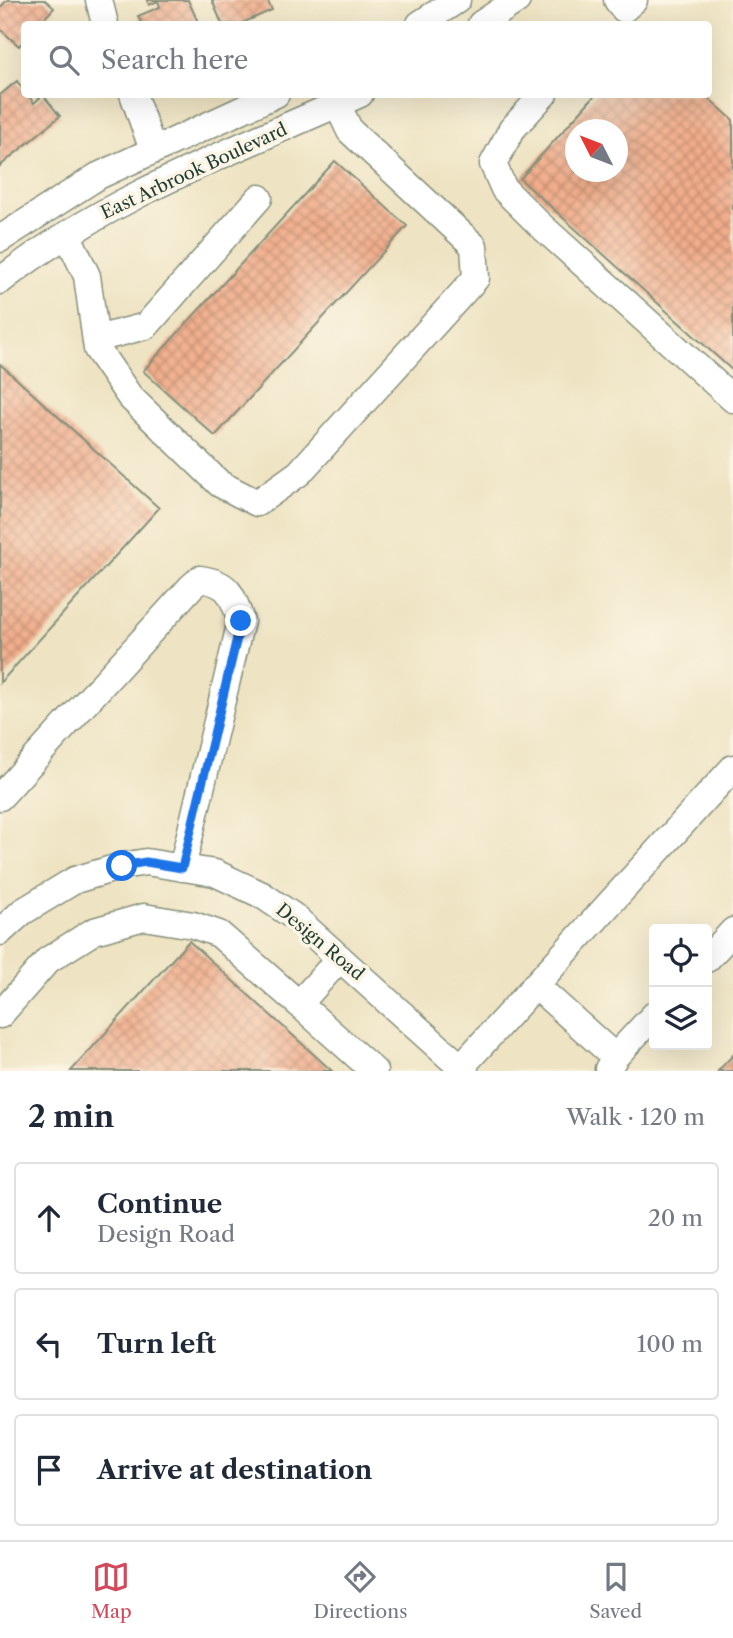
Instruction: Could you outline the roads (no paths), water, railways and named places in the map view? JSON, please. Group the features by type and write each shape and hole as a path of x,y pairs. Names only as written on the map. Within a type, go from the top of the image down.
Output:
{"street":[{"path":"99,0 104,21"},
{"path":"425,21 457,0"},
{"path":"486,21 517,0"},
{"path":"134,98 153,150"},
{"name":"East Arbrook Boulevard","path":"0,239 98,176 267,98"},
{"path":"540,98 512,129 493,164 504,189 733,399"},
{"path":"67,234 87,276 97,349 130,397 220,484 257,503 299,473 476,278 474,246 350,131 349,99"},
{"name":"East Arbrook Boulevard","path":"0,281 39,251 128,198 349,99"},
{"path":"96,339 146,326 259,198"},
{"path":"0,797 191,587 200,579 214,581 227,588 241,621 182,868"},
{"path":"463,1069 535,985 733,768"},
{"name":"Design Road","path":"0,932 22,912 75,880 122,866 146,862 215,873 262,895 293,916 463,1069"},
{"path":"0,1015 48,960 94,931 144,917 193,925 219,934 374,1071"},
{"path":"712,953 733,930"},
{"path":"299,1004 340,958"},
{"path":"535,985 611,1064 649,1021"}]}
